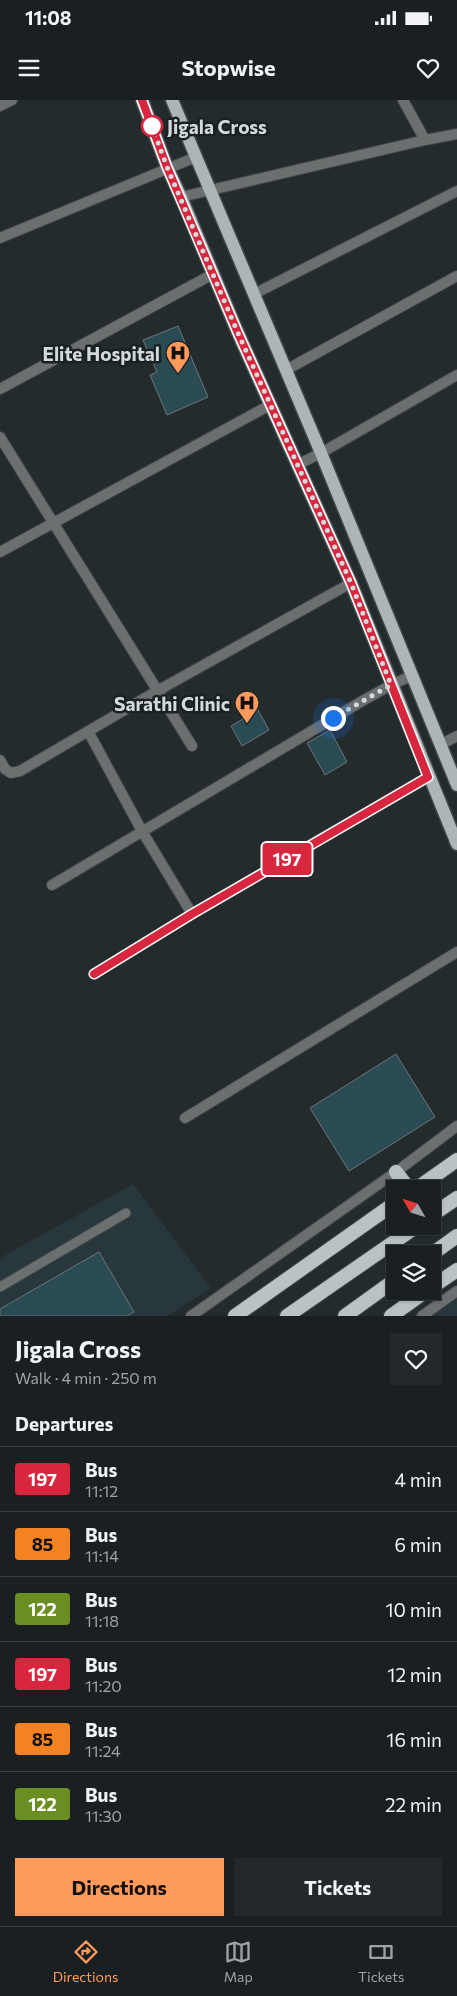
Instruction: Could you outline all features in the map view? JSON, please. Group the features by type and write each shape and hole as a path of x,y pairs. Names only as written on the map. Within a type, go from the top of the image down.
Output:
{"highway":[{"path":"429,1180 457,1160"},
{"path":"396,1172 402,1180"},
{"path":"441,1209 457,1198"},
{"path":"235,1316 386,1209"},
{"path":"287,1316 404,1235"},
{"path":"441,1248 457,1236"},
{"path":"441,1281 457,1270"},
{"path":"345,1316 386,1287"},
{"path":"391,1316 413,1300"}],"main road":[{"path":"142,100 167,167 213,274 351,583 428,777 457,844"},
{"path":"172,100 321,453 457,785"}],"street":[{"path":"0,106 12,100"},
{"path":"402,100 424,140"},
{"path":"181,197 457,134"},
{"path":"0,238 167,167 196,157"},
{"path":"254,294 457,191"},
{"path":"0,389 213,274"},
{"path":"286,370 457,276"},
{"path":"297,464 321,453 457,375"},
{"path":"0,552 270,405"},
{"path":"0,437 156,691 192,746"},
{"path":"0,760 11,773 20,771 156,691 351,583"},
{"path":"52,885 391,685 411,676"},
{"path":"88,732 142,831 192,914"},
{"path":"440,745 457,736"},
{"path":"94,974 192,914 428,777"},
{"path":"185,1118 457,952"},
{"path":"191,1316 396,1172 457,1126"},
{"path":"422,1316 457,1291"}],"lane":[{"path":"0,1286 126,1213"}],"shaded area":[{"path":"133,1184 211,1288 167,1316 0,1316 0,1258"},
{"path":"457,1298 457,1316 431,1316"}],"building":[{"path":"178,326 208,397 167,415 150,375 157,372 143,340"},
{"path":"258,710 269,730 242,746 231,726"},
{"path":"330,730 347,762 325,775 307,743"},
{"path":"396,1054 435,1117 349,1171 310,1108"},
{"path":"99,1252 134,1312 127,1316 0,1316 0,1309"}],"bus line":[{"name":"197","path":"94,974 192,914 428,777 351,583 238,333 167,167 142,100"}],"place":[{"name":"Jigala Cross","path":"152,126"},
{"name":"Elite Hospital","path":"178,374"},
{"name":"Sarathi Clinic","path":"247,724"}],"route":[{"path":"152,126 167,167 238,333 351,583 391,685 333,718"}]}
